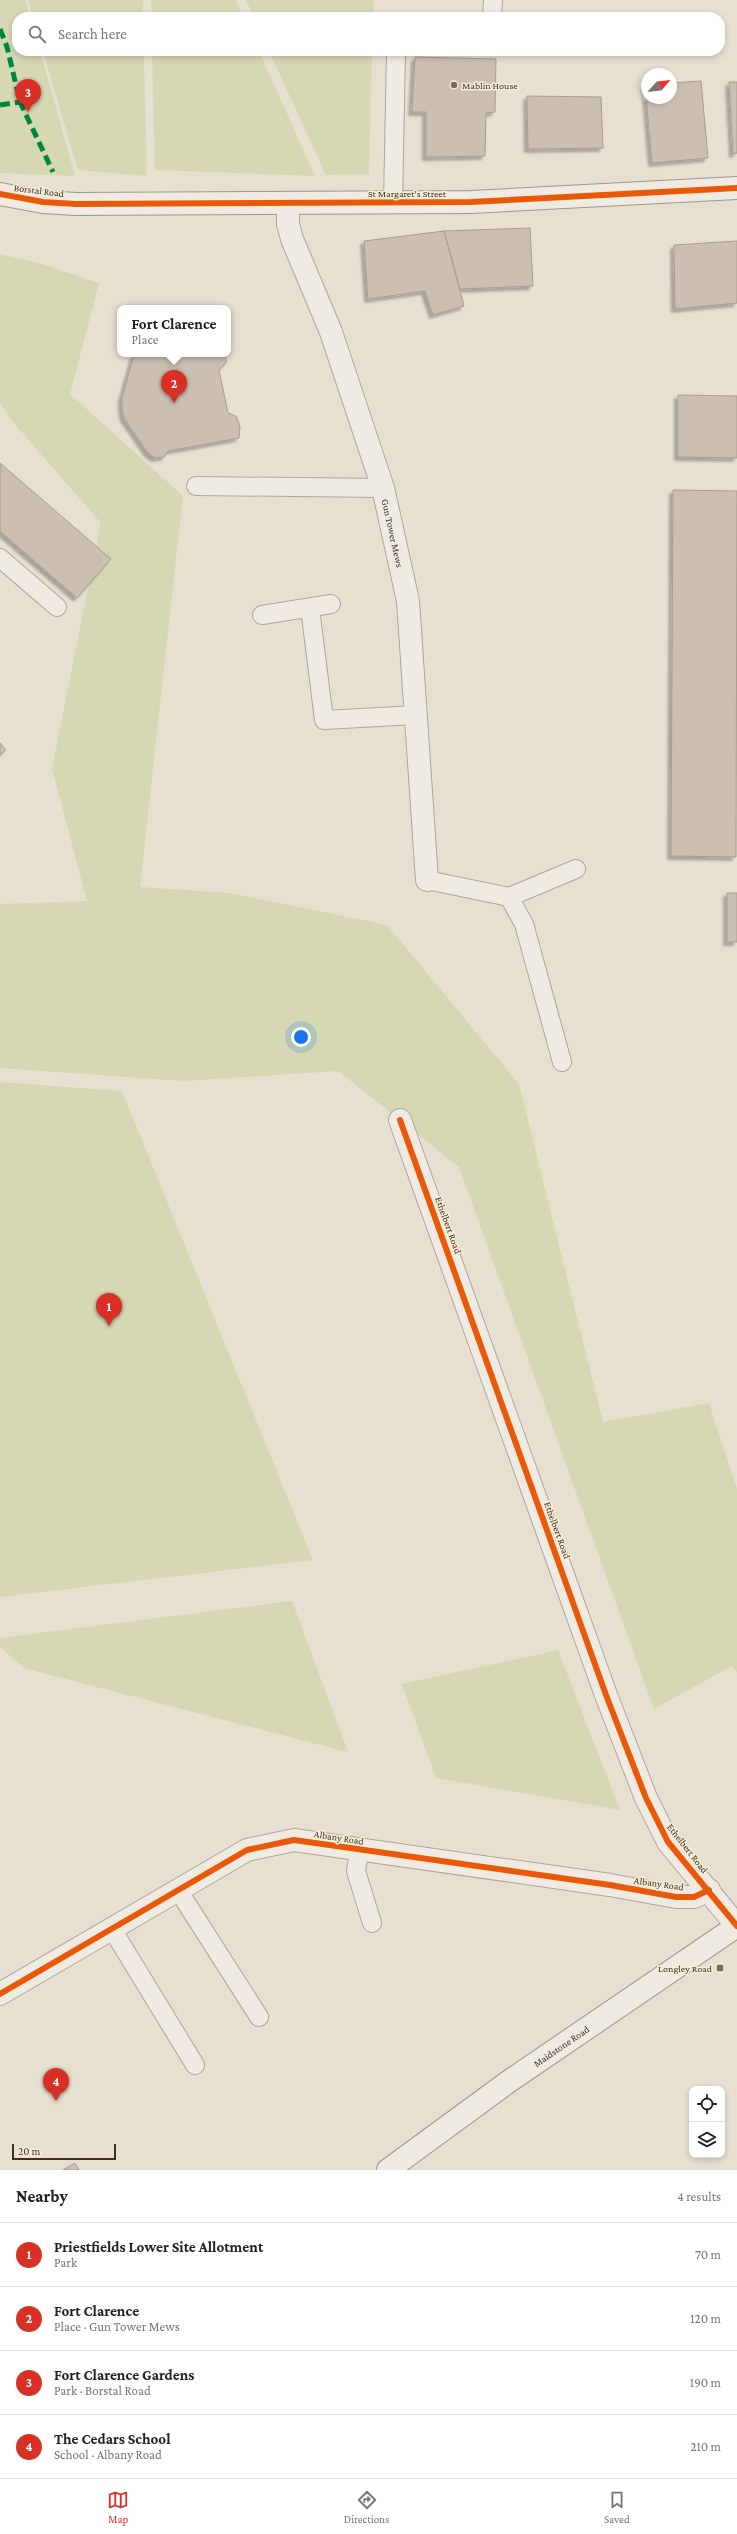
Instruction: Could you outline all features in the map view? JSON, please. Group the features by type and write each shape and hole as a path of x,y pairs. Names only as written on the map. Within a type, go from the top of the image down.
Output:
{"street":[{"name":"St Margaret's Street","path":"76,204 471,202 737,188"},
{"name":"Borstal Road","path":"0,194 43,202 76,204"},
{"name":"Gun Tower Mews","path":"288,203 288,224 292,239 331,332 383,488 408,601 427,880"},
{"name":"Ethelbert Road","path":"400,1120 606,1695 646,1798 668,1842 709,1890 737,1926"},
{"name":"Albany Road","path":"0,1994 247,1850 294,1840 359,1851 610,1885 676,1897 694,1896 709,1890"},
{"name":"Maidstone Road","path":"388,2170 508,2082 737,1926"}],"lane":[{"path":"492,12 493,0"},
{"path":"393,203 396,56"},
{"path":"196,486 383,488"},
{"path":"0,558 57,607"},
{"path":"262,615 331,604"},
{"path":"310,608 324,720 416,715"},
{"path":"427,880 509,897 576,869"},
{"path":"509,897 524,924 562,1062"},
{"path":"359,1851 356,1871 372,1923"},
{"path":"178,1890 259,2017"},
{"path":"112,1929 195,2065"}],"green space":[{"path":"0,0 25,0 29,12 12,12 12,56 41,56 75,176 0,173"},
{"path":"28,0 143,0 143,12 32,12"},
{"path":"151,0 236,0 241,12 152,12"},
{"path":"246,0 373,0 373,12 252,12"},
{"path":"44,56 144,56 147,176 78,170"},
{"path":"152,56 261,56 315,176 155,170"},
{"path":"271,56 372,56 369,174 326,175"},
{"path":"0,254 42,264 99,283 70,394 183,496 140,887 229,893 387,925 519,1084 603,1422 709,1403 737,1489 737,1673 732,1666 654,1709 459,1167 338,1071 184,1081 0,1068 0,904 87,901 52,769 101,523 12,421 0,403"},
{"path":"0,1082 122,1091 313,1560 0,1597"},
{"path":"292,1601 348,1752 24,1668 0,1647 0,1638"},
{"path":"558,1650 620,1810 436,1778 402,1684"}],"building":[{"name":"Mablin House","path":"415,57 496,59 495,112 486,113 485,156 426,157 426,112 412,112"},
{"path":"701,81 708,158 652,163 647,104 677,104 677,83"},
{"path":"729,82 737,82 737,153 733,154"},
{"path":"527,96 601,97 603,148 528,149"},
{"path":"530,228 533,286 460,289 444,231"},
{"path":"444,231 464,306 433,315 425,291 368,299 364,241"},
{"path":"737,241 737,303 675,309 674,245"},
{"path":"133,357 226,357 226,363 219,370 228,413 236,416 240,426 239,438 168,451 164,457 155,458 148,453 124,418 122,398"},
{"path":"678,395 737,396 737,458 678,457"},
{"path":"0,463 111,559 77,598 0,531"},
{"path":"673,490 737,491 736,857 671,856"},
{"path":"0,743 6,750 0,755"},
{"path":"727,893 737,893 737,942 727,942"},
{"path":"75,2163 79,2170 63,2170"}],"marked path":[{"path":"0,29 7,47 20,102 53,172"},
{"path":"0,105 20,102"}],"cycle path":[{"path":"0,194 43,202 76,204 471,202 737,188"},
{"path":"400,1120 606,1695 646,1798 668,1842 737,1926"},
{"path":"0,1994 247,1850 294,1840 610,1885 676,1897 694,1897 709,1890"}],"place":[{"name":"Mablin House","path":"454,85"},
{"name":"Fort Clarence Gardens","path":"28,112"},
{"name":"Fort Clarence","path":"174,403"},
{"name":"Priestfields Lower Site Allotment","path":"109,1326"},
{"name":"Longley Road","path":"720,1968"},
{"name":"The Cedars School","path":"56,2101"}]}
